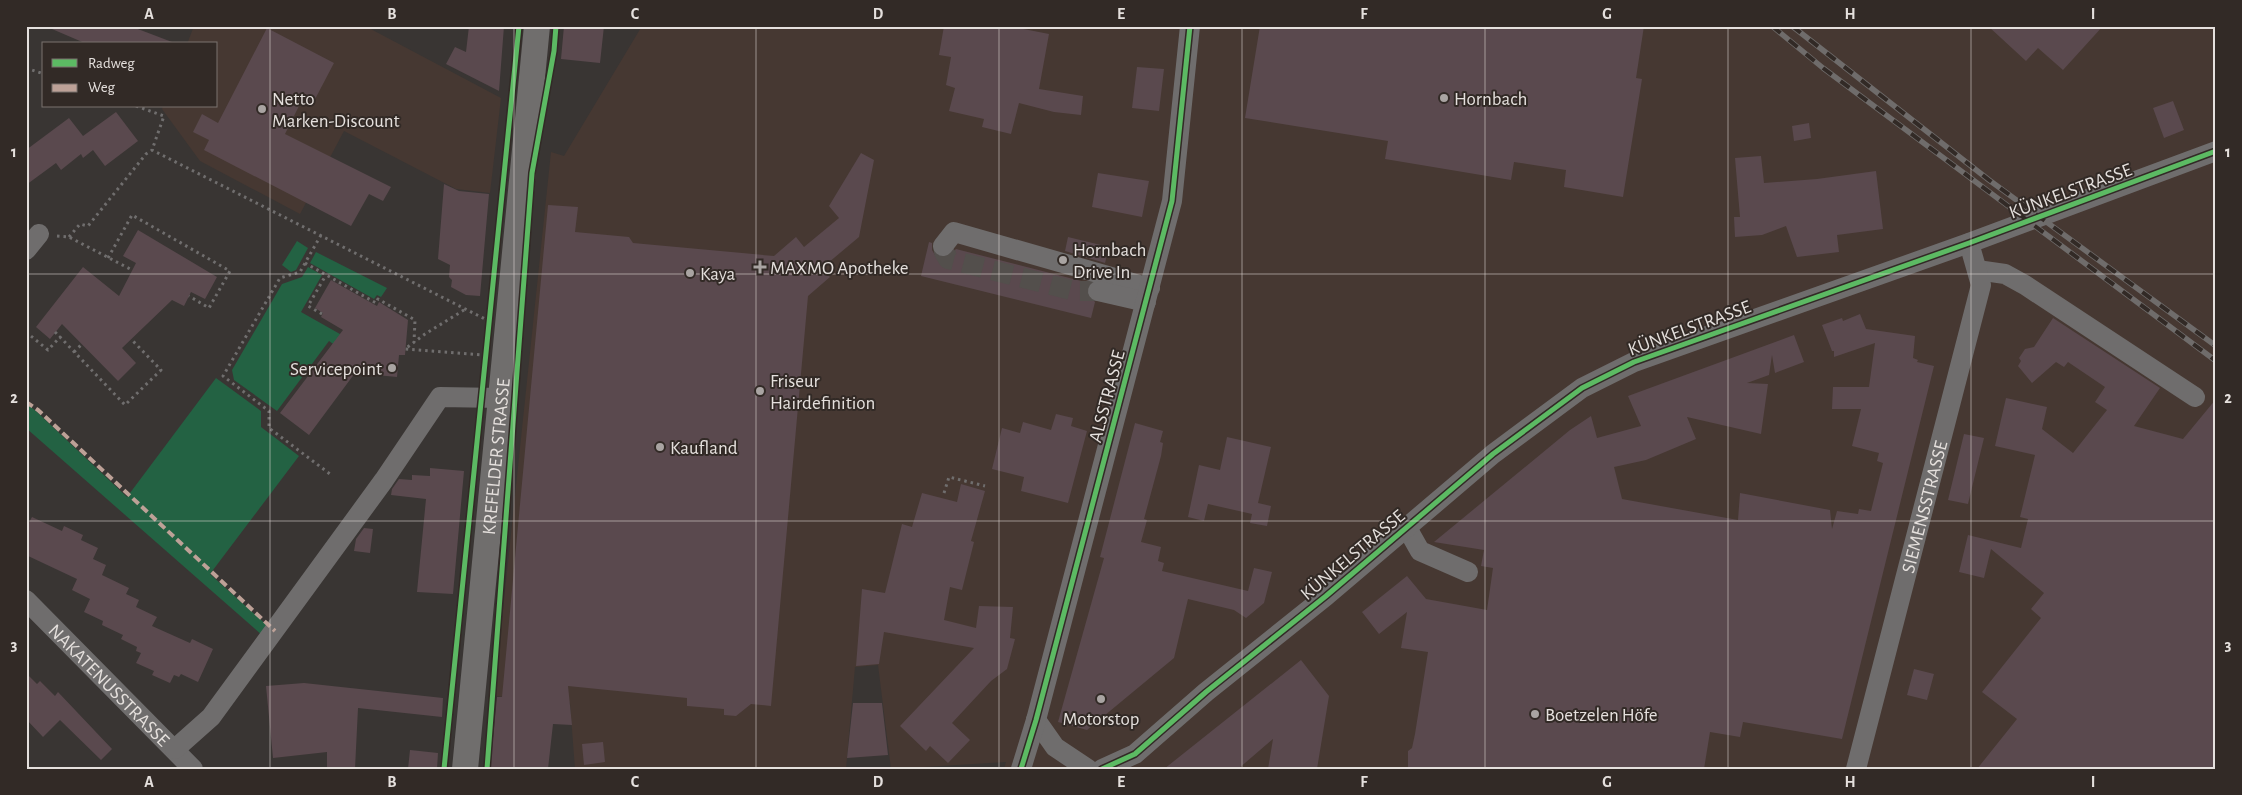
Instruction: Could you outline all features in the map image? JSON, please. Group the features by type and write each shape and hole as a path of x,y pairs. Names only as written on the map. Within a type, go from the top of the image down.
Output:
{"main road":[{"name":"KREFELDER STRASSE","path":"465,769 537,26"}],"street":[{"name":"ALSSTRASSE","path":"1021,769 1036,720 1172,201 1190,26"},
{"name":"KÜNKELSTRASSE","path":"1102,769 1135,754 1206,692 1326,596 1493,454 1582,388 1634,362 1969,243 2216,151"},
{"path":"943,246 954,232 1148,295"},
{"path":"26,250 39,234"},
{"name":"SIEMENSSTRASSE","path":"1856,769 1935,470 1981,285 1969,243"},
{"path":"1976,270 2006,274 2025,285 2195,397"},
{"path":"1098,291 1148,295"},
{"path":"175,749 210,717 384,480 440,397 501,398"},
{"path":"1407,528 1420,552 1468,572"},
{"name":"NAKATENUSSTRASSE","path":"28,605 193,769"},
{"path":"1036,720 1055,746 1088,769"}],"path":[{"path":"26,68 42,73"},
{"path":"69,237 80,224 88,226 146,154 152,150 164,116 142,108"},
{"path":"152,150 464,310 488,321 508,327 485,355 405,349 464,310"},
{"path":"108,258 132,215 230,271 209,308 189,296"},
{"path":"39,234 69,237 132,270"},
{"path":"321,235 300,272 280,278 223,376 269,411 269,428 330,474"},
{"path":"305,263 376,303 378,299 415,320 414,343"},
{"path":"322,314 308,306 326,275"},
{"path":"26,332 48,350 60,337"},
{"path":"55,332 125,405 161,370 132,339"},
{"path":"74,352 82,344"},
{"path":"944,493 948,477 985,486"}],"shaded area":[{"path":"194,26 365,26 501,98 490,193 456,189 344,131 300,214 200,161 162,109 218,108 218,42 188,42"},
{"path":"642,26 2216,26 2216,769 1004,769 1006,762 891,769 878,665 855,667 846,769 575,769 570,703 494,696 551,152 564,156"}],"green space":[{"path":"297,241 308,248 296,270 291,272 282,265"},
{"path":"316,252 387,288 381,297 377,295 374,299 310,263"},
{"path":"308,267 322,275 301,312 347,338 339,348 329,341 277,411 234,380 232,370 282,284 302,277"},
{"path":"216,378 261,411 261,427 299,456 210,574 270,628 263,636 26,428 26,403 127,497"}],"building":[{"path":"45,26 130,26 172,42 82,42"},
{"path":"469,26 504,26 499,91 446,64 455,47 466,52"},
{"path":"564,26 604,26 600,63 561,59"},
{"path":"944,26 1008,26 1049,34 1039,89 1083,96 1081,115 1054,112 1019,103 1011,134 982,127 984,119 949,111 955,88 946,85 951,57 939,55"},
{"name":"Hornbach","path":"1260,26 1644,26 1636,78 1642,79 1623,197 1564,187 1566,170 1514,162 1511,180 1385,159 1388,141 1245,118"},
{"path":"1988,26 2103,26 2063,70 2038,48 2026,61"},
{"name":"Netto Marken-Discount","path":"267,28 334,63 313,103 303,98 285,134 391,187 383,201 369,194 351,226 204,150 209,140 193,132 202,114 218,123"},
{"path":"1137,67 1164,69 1159,111 1132,108"},
{"path":"2173,101 2184,130 2164,138 2153,108"},
{"path":"116,112 138,141 105,166 93,150 83,158 81,154 61,170 56,163 26,185 26,150 69,118 83,136"},
{"path":"1809,123 1811,138 1794,141 1792,126"},
{"name":"Kaufland","path":"861,153 874,160 859,237 822,268 830,277 808,296 771,706 751,704 736,716 724,715 724,709 687,706 687,698 568,686 572,725 553,724 548,769 490,769 497,697 502,697 548,205 578,207 575,232 629,237 633,243 774,256 796,237 804,247 839,218 829,206"},
{"path":"1761,156 1764,183 1817,179 1876,171 1883,229 1837,235 1839,252 1797,257 1786,226 1762,235 1735,237 1734,217 1740,217 1735,158"},
{"path":"1098,173 1149,181 1142,217 1092,207"},
{"path":"444,184 459,191 489,194 480,296 466,295 451,287 452,280 449,277 450,265 438,259"},
{"path":"138,230 217,277 205,299 191,292 184,306 172,300 122,348 136,363 118,381 62,324 50,339 36,327 83,267 119,296 136,263 123,256"},
{"path":"1068,237 1109,247 1105,263 1065,251"},
{"path":"929,242 932,243 932,250 935,255 941,258 948,257 956,249 1089,283 1087,294 1095,302 1091,318 921,276"},
{"path":"331,280 377,306 379,302 408,320 405,355 399,355 397,377 355,373 309,435 280,413 343,330 321,317 323,313 315,308"},
{"path":"1860,314 1866,329 1915,336 1913,358 1918,360 1917,362 1934,366 1842,739 1743,722 1740,737 1710,732 1704,769 1408,769 1408,751 1412,748 1415,734 1428,652 1401,648 1407,612 1379,634 1362,612 1407,576 1426,599 1487,610 1493,568 1481,566 1484,550 1434,542 1570,430 1591,416 1597,438 1641,426 1628,396 1794,335 1804,362 1775,373 1772,355 1769,375 1747,383 1768,384 1761,434 1687,417 1696,439 1646,460 1614,467 1622,499 1738,520 1740,493 1830,510 1832,529 1837,511 1858,514 1859,509 1871,511 1883,463 1877,461 1879,453 1852,446 1861,409 1832,409 1833,387 1869,387 1875,343 1834,357 1834,351 1832,351 1822,325 1842,318 1843,321"},
{"path":"2053,318 2160,388 2134,426 2183,439 2216,399 2216,769 1977,769 2017,719 1982,692 2041,618 2031,609 2044,593 1991,549 1984,578 1959,572 1968,535 2021,548 2028,519 2020,517 2035,455 1995,446 2006,398 2047,407 2042,429 2073,453 2107,410 2095,402 2105,387 2068,362 2064,367 2056,362 2032,383 2018,366 2021,361 2019,358 2025,349 2034,347"},
{"path":"1056,414 1073,418 1071,426 1087,431 1068,503 1021,491 1024,477 992,469 1002,428 1020,433 1023,422 1051,430"},
{"path":"1135,423 1163,431 1160,442 1163,443 1161,456 1144,519 1147,520 1141,542 1161,547 1158,561 1164,563 1162,571 1248,591 1254,568 1272,572 1264,603 1246,618 1234,610 1188,599 1174,658 1087,730 1058,722 1104,558 1100,557"},
{"path":"1964,434 1984,438 1968,504 1948,500"},
{"path":"1227,437 1271,447 1258,503 1271,506 1267,526 1250,523 1252,514 1208,504 1204,521 1188,517 1199,465 1220,470"},
{"path":"430,468 464,471 453,594 417,592 426,499 391,495 392,489 399,479 412,480 412,475 430,476"},
{"path":"961,484 985,491 971,541 974,542 962,590 950,587 944,620 976,628 979,606 1013,607 1010,638 1015,639 1007,669 991,681 952,723 970,740 948,763 930,746 926,751 900,726 974,648 884,632 879,664 856,666 862,589 885,593 902,524 912,527 922,493 957,502"},
{"path":"32,517 62,531 64,526 83,535 81,540 98,548 93,559 106,565 102,575 129,588 126,594 139,600 136,607 157,617 152,626 190,643 192,639 213,649 198,682 181,674 179,677 174,675 170,683 152,675 154,671 136,663 141,653 136,651 137,647 121,639 123,635 102,625 103,621 84,612 90,599 72,590 77,579 26,555 26,528"},
{"path":"364,528 373,529 370,553 354,551 356,539"},
{"path":"1301,660 1329,696 1317,769 1268,769 1273,739 1238,769 1164,769"},
{"path":"1914,669 1934,674 1927,700 1907,695"},
{"path":"26,673 37,684 40,681 55,696 58,692 112,749 101,760 60,720 43,737 26,719"},
{"path":"304,683 443,698 442,717 358,708 355,769 327,767 327,752 273,758 266,686"},
{"path":"853,703 882,703 888,755 847,758"},
{"path":"603,742 605,762 584,765 582,744"},
{"path":"410,750 438,753 437,769 408,769"}],"tunnel":[{"path":"943,246 948,259 1075,291 1098,291"}],"railway":[{"path":"1772,26 1823,68 2216,361"},
{"path":"1792,26 1989,180 2216,346"}],"marked path":[{"path":"26,402 38,410 275,631"}],"cycle path":[{"path":"444,769 519,26"},
{"path":"487,769 532,173 554,51 556,26"},
{"path":"1021,769 1036,720 1172,201 1190,26"},
{"path":"1102,769 1135,754 1206,692 1326,596 1493,454 1582,388 1634,362 1969,243 2216,151"}],"place":[{"name":"Hornbach","path":"1444,98"},
{"name":"Netto Marken-Discount","path":"262,109"},
{"name":"Hornbach Drive In","path":"1063,260"},
{"name":"MAXMO Apotheke","path":"760,267"},
{"name":"Kaya","path":"690,273"},
{"name":"Servicepoint","path":"392,368"},
{"name":"Friseur Hairdefinition","path":"760,391"},
{"name":"Kaufland","path":"660,447"},
{"name":"Motorstop","path":"1101,699"},
{"name":"Boetzelen Höfe","path":"1535,714"}]}
